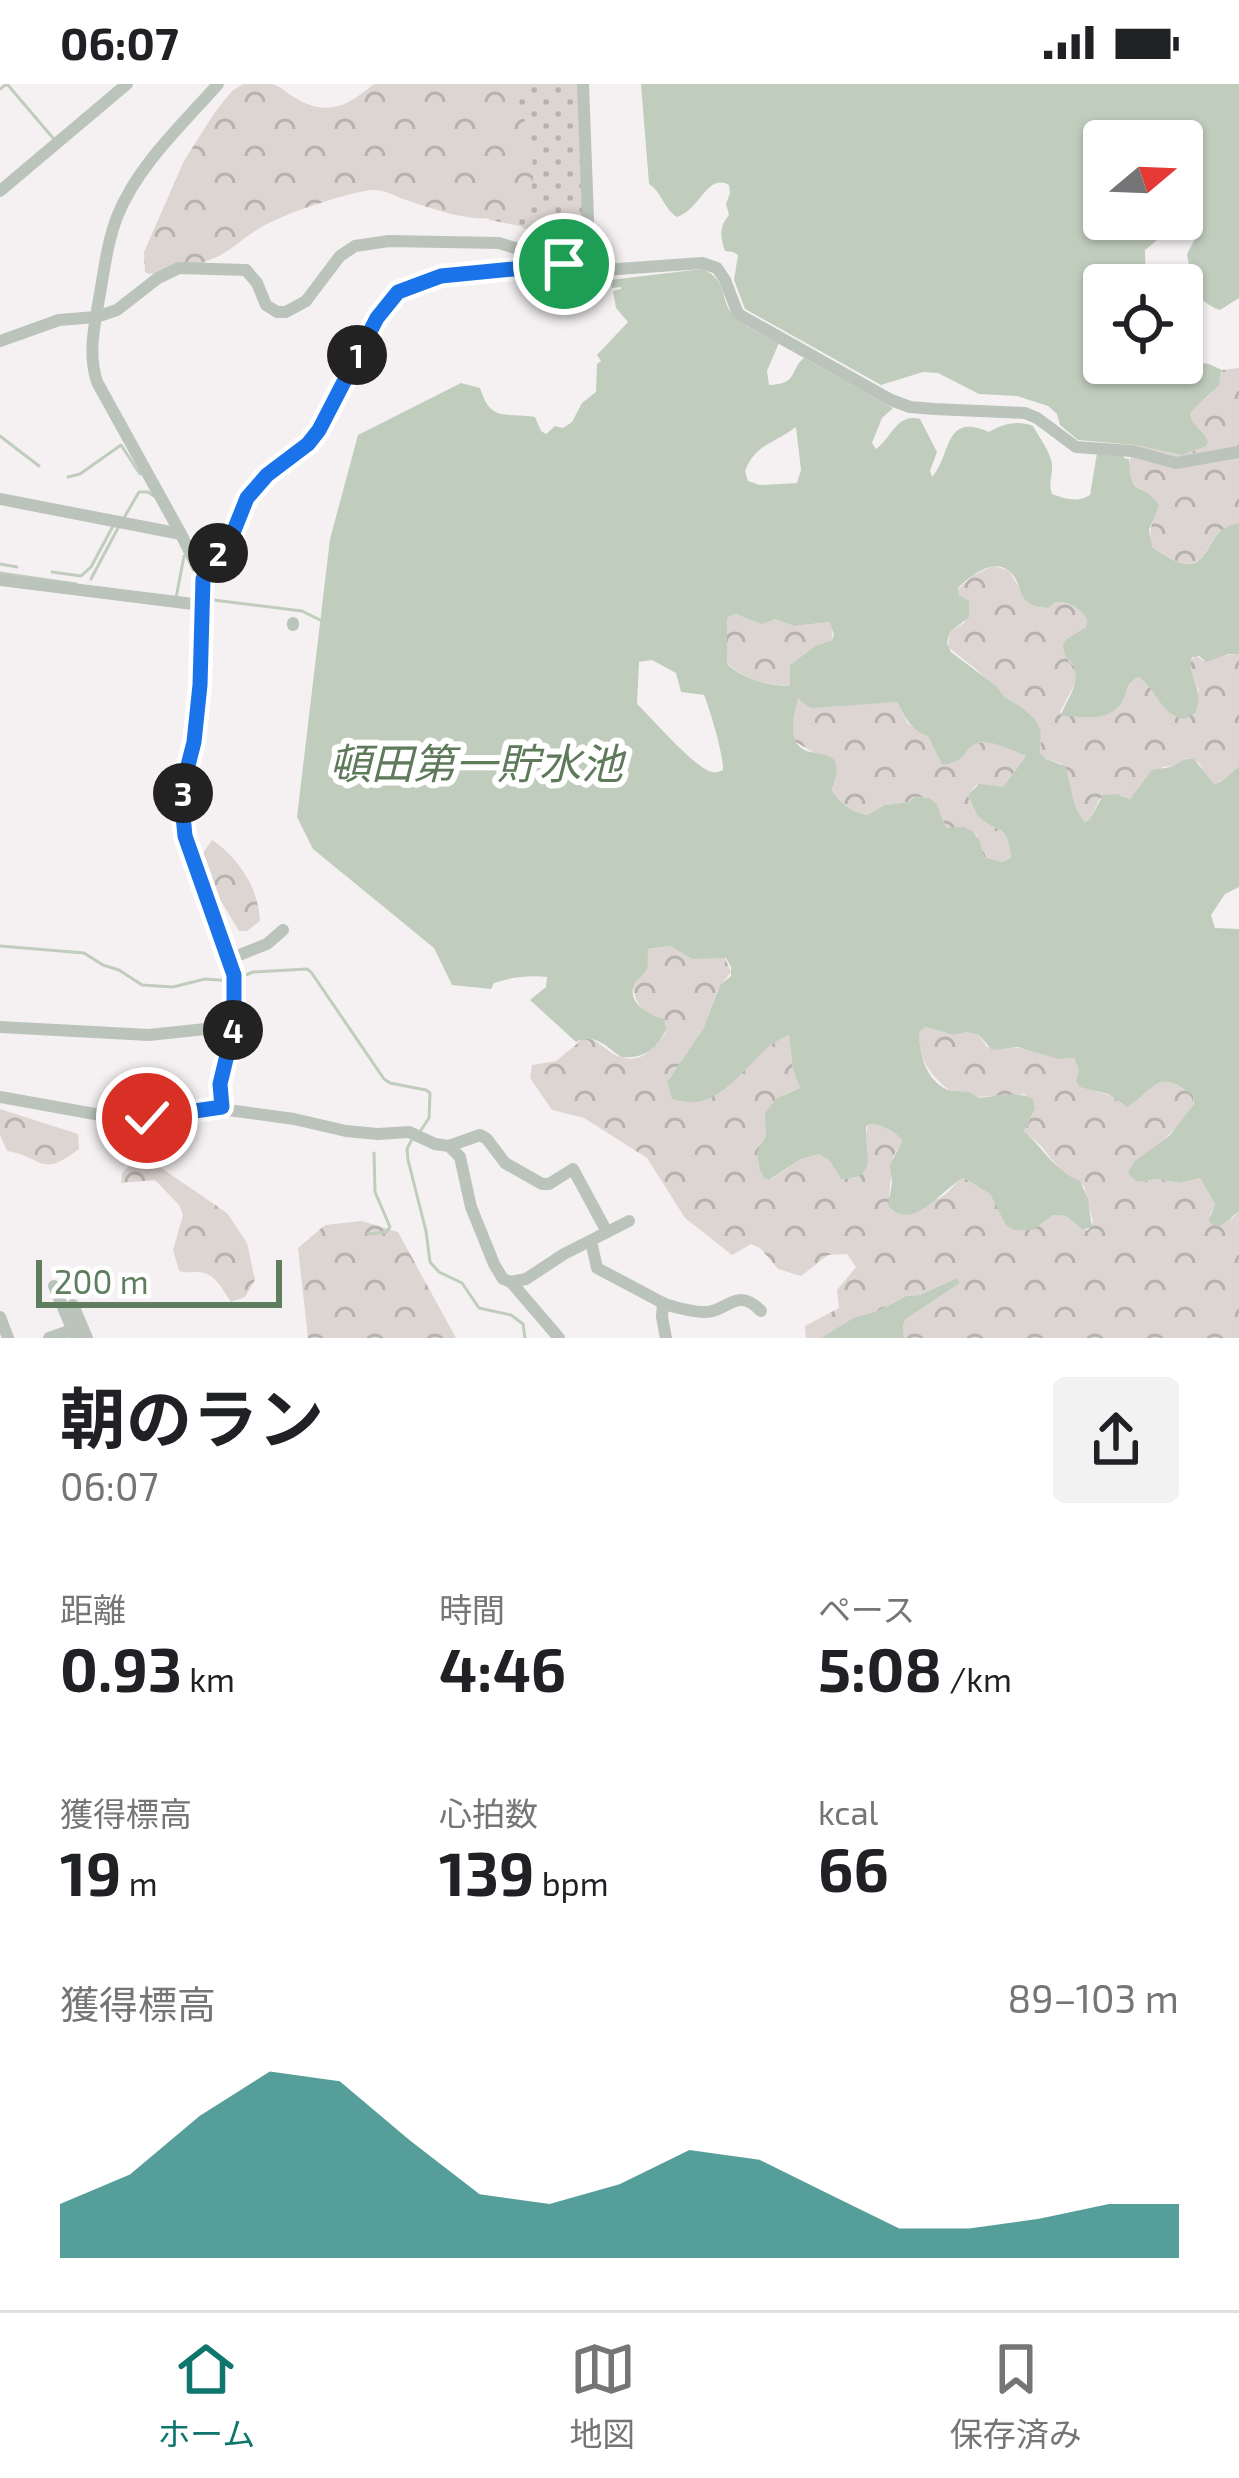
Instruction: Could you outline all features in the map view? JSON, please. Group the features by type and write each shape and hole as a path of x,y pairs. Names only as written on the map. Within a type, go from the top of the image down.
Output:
{"street":[{"path":"0,191 127,84"},
{"path":"203,579 97,382 92,341 119,211 143,170 218,84"},
{"path":"583,84 590,272"},
{"path":"0,341 59,320 117,310 179,268 246,270 266,305 286,312 306,301 340,256 356,246 389,241 499,243 590,272 686,262 710,265 725,280 738,314 910,407 1025,412 1076,447 1132,451 1175,464 1239,452"},
{"path":"222,1107 220,1084 234,1026 236,992 229,959 185,836 182,805 200,685 203,579 233,533 247,498 319,430 377,318 398,292 441,276 564,264"},
{"path":"0,500 182,534"},
{"path":"0,580 201,605"},
{"path":"229,959 268,944 283,930"},
{"path":"0,1027 149,1035 234,1026"},
{"path":"0,1096 117,1118 222,1107 346,1131 409,1132 449,1146 479,1135 505,1162 542,1184 572,1169 607,1232"},
{"path":"449,1146 460,1157 471,1207 494,1264 559,1338"},
{"path":"511,1282 526,1279 629,1220"},
{"path":"591,1240 597,1268 663,1303 704,1312 742,1300 761,1310"},
{"path":"49,1338 74,1334 54,1286"},
{"path":"663,1303 666,1338"},
{"path":"73,1305 86,1338"},
{"path":"0,1317 8,1338"}],"green space":[{"path":"243,84 272,84 297,99 329,108 347,103 374,84 513,84 531,148 529,196 509,214 480,218 381,191 359,192 282,217 204,262 145,272 144,252 184,161 215,112"},
{"path":"488,84 580,84 584,259 520,226 489,220 482,182"},
{"path":"1239,368 1239,523 1216,536 1197,561 1173,559 1152,547 1154,498 1130,477 1131,454 1135,445 1182,454 1194,451 1191,412 1215,388 1222,370"},
{"path":"993,566 1008,570 1031,603 1047,608 1065,603 1087,620 1068,660 1077,670 1076,682 1062,716 1107,713 1138,677 1170,713 1185,719 1199,691 1191,663 1196,655 1203,661 1239,654 1239,766 1214,784 1199,763 1187,758 1163,767 1130,799 1121,795 1100,798 1090,819 1080,819 1062,764 1040,753 1041,731 1036,720 948,647 950,632 965,622 958,589"},
{"path":"733,614 794,626 830,622 832,640 790,665 790,686 765,683 727,663 727,622"},
{"path":"798,697 822,705 897,702 908,724 928,736 942,765 957,761 982,743 1026,756 1003,787 976,785 968,796 978,816 1003,833 1011,856 1002,862 984,857 977,835 946,828 930,798 885,805 867,815 846,806 832,788 836,766 791,735"},
{"path":"212,840 238,865 256,897 260,921 247,931 239,931 216,893 203,853"},
{"path":"672,946 725,958 731,972 718,989 703,1029 667,1082 672,1099 691,1102 722,1091 761,1053 789,1035 800,1088 783,1095 759,1148 765,1179 818,1154 829,1160 841,1179 856,1178 868,1150 868,1124 872,1124 892,1131 902,1141 893,1157 889,1196 935,1200 964,1178 990,1194 1007,1225 1053,1215 1066,1216 1088,1230 1093,1222 1084,1186 1062,1172 1024,1131 1035,1109 1024,1094 977,1097 949,1090 923,1058 919,1032 924,1027 979,1035 987,1047 1074,1058 1080,1069 1076,1081 1123,1105 1161,1081 1193,1095 1194,1104 1152,1150 1144,1181 1180,1183 1200,1178 1215,1204 1210,1215 1232,1218 1239,1211 1239,1338 904,1338 906,1319 960,1283 957,1278 853,1318 821,1338 806,1338 805,1326 839,1308 837,1290 856,1267 847,1254 828,1255 801,1276 778,1269 751,1244 732,1255 685,1218 647,1158 584,1118 552,1110 530,1078 532,1065 556,1061 584,1038 628,1059 652,1049 665,1033 663,1019 642,1009 633,987 648,959 648,949"},
{"path":"0,1109 78,1134 79,1149 49,1164 7,1151 0,1135"},
{"path":"132,1163 154,1163 227,1213 247,1243 255,1280 245,1297 231,1302 209,1275 179,1271 173,1250 183,1215 179,1205 155,1180 121,1183 122,1173"},
{"path":"362,1221 398,1232 456,1338 308,1338 298,1248 325,1225"}],"water":[{"path":"641,84 1239,84 1239,298 1220,310 1203,301 1203,264 1189,264 1187,254 1194,240 1203,240 1203,120 1083,120 1083,240 1157,240 1145,250 1145,264 1083,264 1083,384 1203,384 1203,363 1222,370 1219,385 1191,412 1208,442 1182,455 1078,440 1048,406 1017,396 979,394 938,373 923,372 881,385 745,309 734,280 738,255 725,251 721,237 729,215 729,185 715,184 677,217 649,184"},
{"name":"頓田第一貯水池","path":"702,269 711,274 735,317 779,343 767,371 769,385 789,379 804,358 893,408 882,418 872,443 876,449 900,423 920,419 937,452 932,477 956,432 974,427 989,432 1021,423 1033,426 1047,449 1052,494 1057,496 1076,500 1090,495 1097,453 1129,459 1135,485 1159,505 1149,530 1152,547 1173,560 1198,561 1217,535 1239,523 1239,654 1206,662 1192,657 1198,704 1195,713 1185,719 1170,713 1138,677 1108,714 1060,716 1076,678 1063,645 1086,627 1087,620 1065,603 1048,608 1029,603 1015,578 1001,567 978,572 958,588 959,595 969,601 969,617 950,632 947,643 951,652 1036,720 1041,731 1040,753 1065,766 1085,822 1103,795 1130,799 1152,770 1194,759 1214,784 1239,766 1239,887 1225,894 1211,915 1215,928 1239,929 1239,1211 1222,1225 1213,1226 1209,1220 1215,1204 1200,1178 1180,1183 1137,1182 1128,1173 1134,1162 1170,1135 1194,1104 1193,1095 1181,1087 1158,1083 1127,1107 1108,1094 1080,1087 1074,1058 1058,1059 1018,1047 992,1050 979,1035 954,1035 925,1027 919,1032 922,1057 940,1086 979,1098 1016,1094 1033,1099 1035,1109 1024,1131 1057,1166 1080,1181 1092,1227 1083,1230 1066,1216 1053,1215 1033,1230 1014,1230 1006,1225 990,1194 964,1178 917,1212 897,1213 888,1205 890,1165 902,1141 892,1131 872,1124 866,1128 867,1164 861,1175 841,1179 829,1160 818,1154 765,1179 757,1152 766,1136 765,1113 777,1098 800,1088 789,1035 707,1099 672,1099 667,1082 703,1029 720,985 731,976 726,958 692,959 671,946 648,949 647,969 634,985 634,998 664,1019 666,1029 648,1052 621,1057 594,1040 576,1042 530,1000 546,987 547,977 507,979 491,989 452,985 434,948 313,849 297,817 330,539 358,435 461,383 480,388 494,411 535,417 546,434 555,426 563,428 596,392 601,361 597,355 628,322 616,308 613,291 621,287 612,288 610,280","holes":["796,427 801,470 797,483 748,481 745,471 766,445","736,614 762,624 775,619 794,626 830,622 834,634 832,640 790,665 790,686 773,684 749,678 727,664 728,617","652,660 676,673 681,692 704,695 723,770 713,772 696,763 637,704 639,662","798,698 812,708 897,702 912,727 928,736 942,765 957,761 982,743 1026,756 1003,787 979,784 968,795 978,816 1004,833 1011,857 1002,862 984,857 972,831 946,828 930,798 885,805 867,815 856,812 832,789 835,760 800,747 793,728"]},
{"path":"957,1278 960,1283 906,1319 904,1338 821,1338 853,1318"}],"waterway":[{"path":"0,89 7,84 53,138"},
{"path":"0,436 39,466"},
{"path":"68,477 80,474 121,445 140,474"},
{"path":"125,516 139,492 154,496"},
{"path":"52,572 81,576 113,526"},
{"path":"91,579 118,528"},
{"path":"176,598 184,556"},
{"path":"0,564 17,567"},
{"path":"0,573 76,584"},
{"path":"205,599 302,611 324,622"},
{"path":"0,946 84,953 142,985 232,981"},
{"path":"241,977 253,972 311,972 384,1079 430,1093 429,1118 421,1130"},
{"path":"411,1141 408,1160 430,1262 462,1283 479,1308 511,1315 523,1324 525,1338"},
{"path":"368,1234 390,1227 375,1192 374,1153"}],"route":[{"path":"147,1118 222,1107 220,1084 234,1026 234,975 185,836 182,805 200,685 203,579 211,562 233,533 247,498 319,430 377,318 398,292 441,276 564,264"}]}
